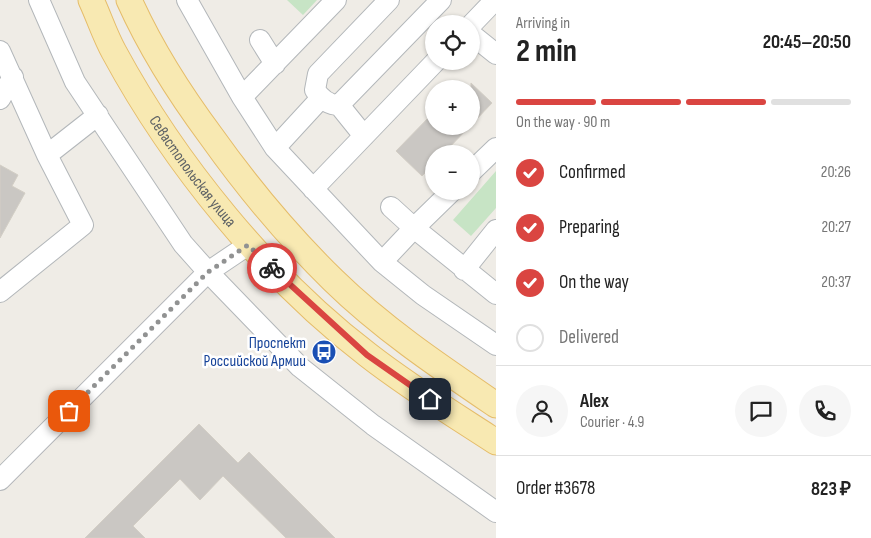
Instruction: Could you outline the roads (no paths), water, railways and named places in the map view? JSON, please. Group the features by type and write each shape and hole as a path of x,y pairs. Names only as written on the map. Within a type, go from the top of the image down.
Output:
{"main road":[{"name":"Севастопольская улица","path":"92,0 114,51 155,120 248,245 367,355 496,442"},
{"path":"129,0 143,31 179,92 242,180 275,220 334,282 388,327 447,372 496,405"}],"street":[{"path":"39,0 75,82 183,244 300,367 373,425 496,512"},
{"path":"186,0 242,97 276,148 312,189 382,262 423,295 496,345"},
{"path":"242,97 336,0"},
{"path":"364,136 330,101 315,90 318,74 389,0"},
{"path":"276,148 441,0"},
{"path":"480,15 494,0"},
{"path":"260,40 275,64"},
{"path":"480,41 496,54"},
{"path":"0,52 47,155 82,225 0,292"},
{"path":"312,189 427,70"},
{"path":"0,99 13,77"},
{"path":"47,155 98,115"},
{"path":"480,163 496,148"},
{"path":"382,262 443,200"},
{"path":"391,207 464,270 496,294"},
{"path":"464,270 496,230"},
{"path":"0,480 208,272 248,245"}],"place":[{"name":"Проспект Российской Армии","path":"324,352"}]}
